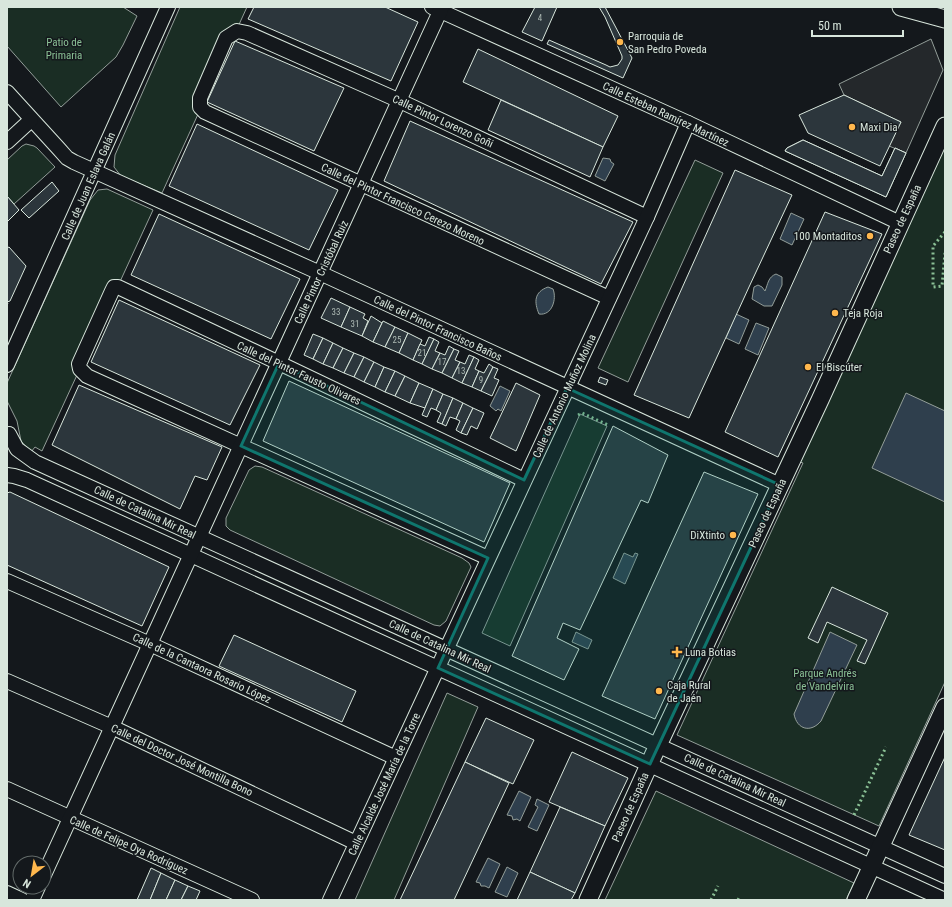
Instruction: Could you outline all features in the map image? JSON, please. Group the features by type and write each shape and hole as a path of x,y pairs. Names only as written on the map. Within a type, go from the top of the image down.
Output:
{"main road":[{"path":"901,7 944,20"},
{"name":"Paseo de España","path":"588,900 658,745 823,393 945,126"},
{"path":"856,900 945,707"}],"street":[{"name":"Calle de Juan Eslava Galán","path":"7,364 95,172 168,7"},
{"name":"Calle Pintor Cristóbal Ruiz","path":"52,858 400,101 438,8"},
{"name":"Calle Esteban Ramírez Martínez","path":"438,8 688,123 900,223"},
{"name":"Calle Pintor Lorenzo Goñi","path":"200,107 200,98 226,38 237,31 246,33 400,101 647,217"},
{"name":"Calle del Pintor Francisco Baños","path":"7,92 31,120 68,158 95,172 320,273 780,485"},
{"name":"Calle del Pintor Francisco Cerezo Moreno","path":"200,107 210,115 609,298"},
{"path":"7,142 31,120"},
{"name":"Calle de Antonio Muñoz Molina","path":"438,668 647,217 688,123"},
{"name":"Calle del Pintor Fausto Olivares","path":"241,446 112,388 80,370 79,364 114,287 280,363 524,480"},
{"path":"7,454 10,443 8,430"},
{"name":"Calle de Catalina Mir Real","path":"8,430 17,449 36,462 945,876"},
{"path":"241,446 488,558"},
{"name":"Calle de Catalina Mir Real","path":"7,475 27,480 872,865 945,900"},
{"name":"Calle de la Cantaora Rosario López","path":"7,581 150,644 396,758"},
{"name":"Calle Alcalde José María de la Torre","path":"330,900 438,668"},
{"name":"Calle del Doctor José Montilla Bono","path":"7,681 112,727 356,843"},
{"name":"Calle de Felipe Oya Rodríguez","path":"7,789 70,819 252,900"},
{"path":"7,893 22,900"}],"highlighted area":[{"path":"279,363 524,480 567,388 780,485 650,764 438,668 488,558 241,446"}],"green space":[{"name":"Patio de Primaria","path":"8,7 123,7 137,16 116,57 61,107 7,46"},
{"path":"180,7 247,7 162,193 121,176 114,167 115,155"},
{"path":"26,144 37,148 55,167 14,204 7,196 7,160"},
{"name":"Parque Andrés de Vandelvira","path":"945,144 945,682 879,826 677,735 803,463 800,462"},
{"path":"695,160 723,173 628,382 598,368"},
{"path":"107,189 153,210 42,451 35,447 31,452 21,441 17,421 7,401 7,383 90,200 98,190"},
{"path":"580,414 607,426 510,646 482,633"},
{"path":"255,466 262,467 462,558 469,563 471,567 446,621 440,626 434,625 230,530 226,526 226,518 249,470"},
{"path":"447,693 478,707 394,900 355,900"},
{"path":"656,791 854,883 846,900 605,900"}],"shaded area":[{"path":"931,39 943,70 906,153 889,146 901,122 844,95 839,84"}],"water":[{"path":"603,158 610,159 614,164 605,181 595,176"},
{"path":"791,213 804,219 792,245 780,239"},
{"path":"776,274 782,277 782,285 772,306 764,306 752,299 754,287 758,285 765,291 770,279"},
{"path":"548,287 553,289 554,302 550,310 543,314 539,314 536,305 536,298 543,289"},
{"path":"736,314 749,320 739,344 726,338"},
{"path":"756,323 769,328 758,355 745,349"},
{"path":"500,386 510,391 501,411 498,409 496,411 490,406"},
{"path":"906,393 945,411 945,502 872,468"},
{"path":"624,553 633,557 635,553 638,554 625,584 613,578"},
{"path":"576,632 592,640 588,649 572,642"},
{"path":"830,632 857,645 821,721 813,727 805,728 798,724 794,714"},
{"path":"519,791 531,797 520,821 517,819 513,820 512,816 507,815"},
{"path":"537,799 549,805 537,831 528,827 538,807 535,805"},
{"path":"488,858 500,864 489,888 481,886 480,883 476,882"},
{"path":"507,867 518,873 507,897 495,892"}],"building":[{"path":"254,7 385,7 418,22 391,81 248,19"},
{"path":"535,7 557,7 542,41 522,32"},
{"name":"Parroquia de San Pedro Poveda","path":"599,7 605,7 632,58 623,78 547,44 549,40 610,67 618,65 622,59 622,56"},
{"path":"235,41 344,88 314,151 207,102"},
{"path":"478,49 618,116 603,147 463,82"},
{"name":"Maxi Dia","path":"844,95 901,122 880,166 808,133 799,115"},
{"path":"501,100 603,147 590,177 488,130"},
{"path":"410,121 633,222 601,284 384,181"},
{"path":"197,124 338,190 309,250 169,186"},
{"path":"803,140 882,176 895,148 906,153 886,197 785,151 787,148"},
{"path":"803,140 882,176 895,148 906,153 886,197 785,151 787,148"},
{"path":"735,170 792,195 689,418 634,395"},
{"path":"52,182 59,191 29,218 21,210"},
{"path":"7,196 19,210 7,222"},
{"path":"825,212 882,234 778,457 725,432"},
{"path":"159,214 300,279 271,339 131,275"},
{"path":"9,247 26,266 10,301 7,302 7,248"},
{"path":"331,298 350,307 341,327 321,318"},
{"path":"119,300 260,365 230,425 91,362"},
{"path":"350,307 365,314 363,318 368,321 362,336 341,327"},
{"path":"371,316 382,323 373,342 362,336"},
{"path":"383,321 395,327 385,347 373,342"},
{"path":"395,327 408,333 399,353 385,347"},
{"path":"408,333 422,340 413,360 399,353"},
{"path":"313,334 323,338 313,359 304,355"},
{"path":"429,337 434,339 422,364 413,360 420,344 425,346"},
{"path":"323,338 333,343 323,364 313,359"},
{"path":"434,339 439,342 435,351 440,353 432,369 422,364"},
{"path":"333,343 343,348 333,368 323,364"},
{"path":"449,346 454,349 442,373 432,369 440,353 445,355"},
{"path":"343,348 354,353 344,373 333,368"},
{"path":"454,349 459,351 455,360 460,362 452,378 442,373"},
{"path":"354,353 364,357 354,377 344,373"},
{"path":"469,355 474,357 462,383 452,378 460,362 465,364"},
{"path":"364,357 374,362 364,382 354,377"},
{"path":"474,357 479,360 475,369 479,371 472,387 462,383"},
{"path":"374,362 384,367 375,387 364,382"},
{"path":"489,364 493,367 481,391 472,387 479,371 484,373"},
{"path":"384,367 395,371 385,392 375,387"},
{"path":"493,367 498,369 494,378 499,380 492,396 481,391"},
{"path":"395,371 405,376 395,396 385,392"},
{"path":"405,376 419,383 410,403 395,396"},
{"path":"600,377 608,380 606,385 598,382"},
{"path":"289,381 510,483 484,542 263,441"},
{"path":"419,383 433,389 425,408 410,403"},
{"path":"516,383 540,395 516,451 490,438"},
{"path":"79,385 222,447 207,480 195,476 180,509 52,445"},
{"path":"433,389 443,394 436,410 431,408 427,417 422,415"},
{"path":"443,394 453,398 442,424 437,422 441,413 436,410"},
{"path":"453,398 463,403 456,419 450,417 446,426 442,424"},
{"path":"463,403 473,408 461,433 456,430 460,421 456,419"},
{"path":"473,408 484,413 477,429 471,426 467,435 461,433"},
{"path":"613,426 668,455 648,503 641,500 580,630 563,623 557,638 579,649 564,680 512,656"},
{"path":"704,472 758,494 655,719 602,696"},
{"path":"10,492 169,567 142,626 7,565 7,493"},
{"path":"832,587 888,613 865,664 857,661 867,640 827,622 818,643 808,638"},
{"path":"234,635 356,691 342,722 219,666"},
{"path":"486,718 534,740 513,784 465,762"},
{"path":"572,752 628,778 605,826 549,802"},
{"path":"945,757 945,850 909,835"},
{"path":"465,762 509,783 454,900 400,900"},
{"path":"560,807 605,826 575,893 530,872"},
{"path":"151,868 161,873 150,900 137,900"},
{"path":"530,872 575,893 571,900 517,900"},
{"path":"161,873 175,880 166,900 150,900"},
{"path":"175,880 188,886 181,900 166,900"},
{"path":"188,886 200,891 196,900 181,900"}],"hedge":[{"path":"945,232 933,246 933,287 942,286 945,253"},
{"path":"578,415 582,413 608,425"},
{"path":"854,815 886,747"},
{"path":"711,900 718,886"},
{"path":"738,900 740,896"}],"place":[{"name":"Parroquia de San Pedro Poveda","path":"620,42"},
{"name":"Maxi Dia","path":"852,127"},
{"name":"100 Montaditos","path":"870,236"},
{"name":"Teja Roja","path":"835,313"},
{"name":"El Biscúter","path":"808,367"},
{"name":"DiXtinto","path":"733,535"},
{"name":"Luna Botias","path":"677,652"},
{"name":"Caja Rural de Jaén","path":"659,691"}]}
